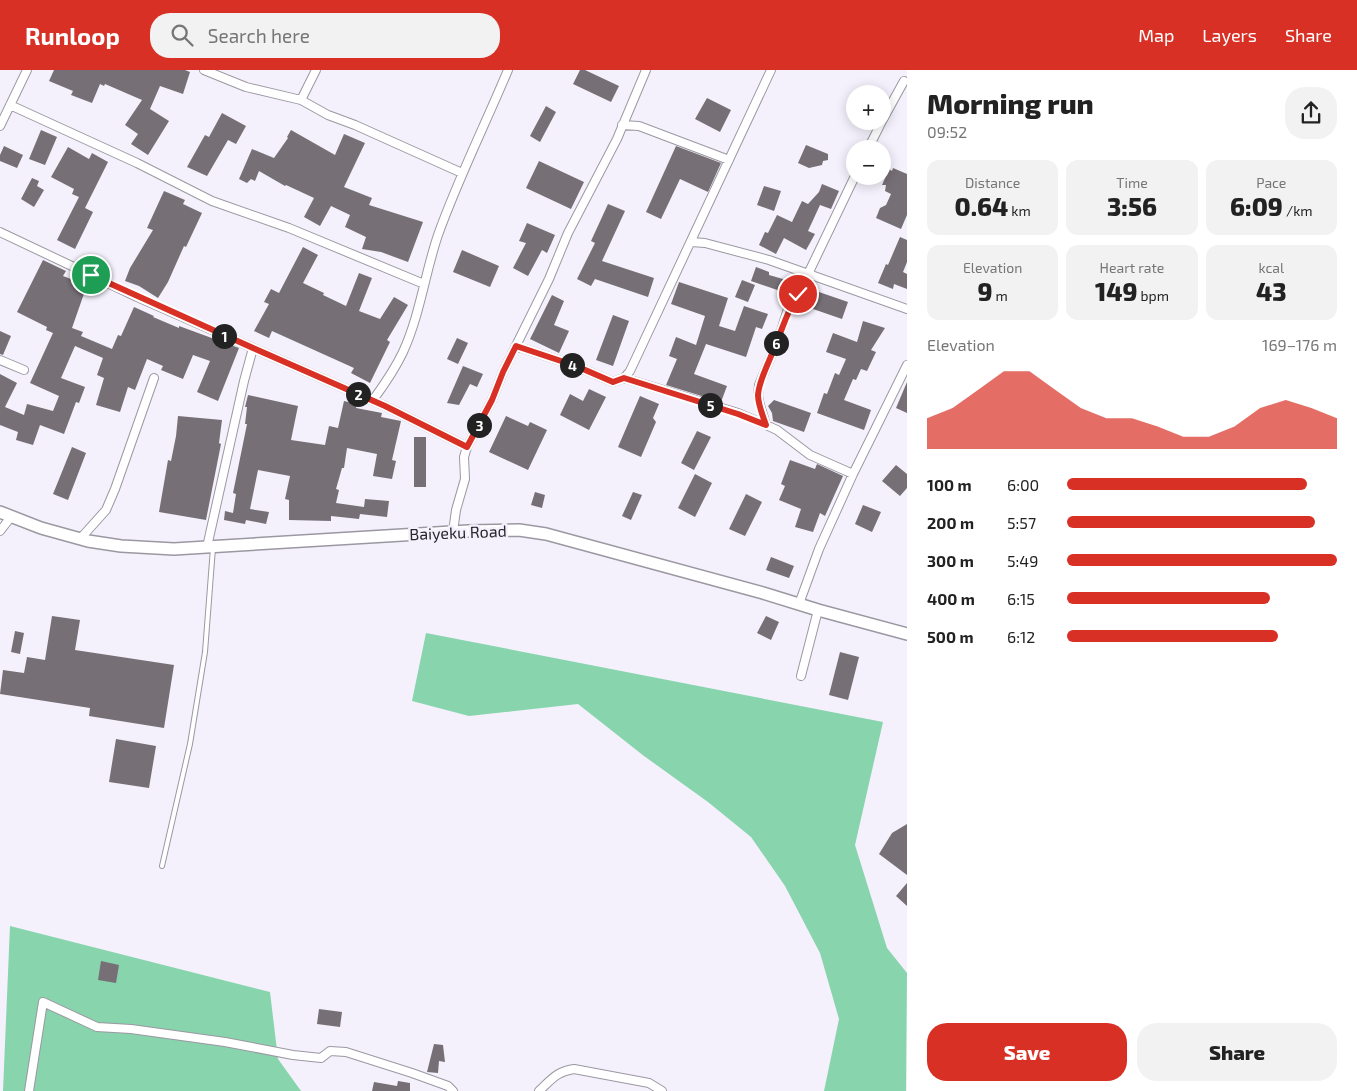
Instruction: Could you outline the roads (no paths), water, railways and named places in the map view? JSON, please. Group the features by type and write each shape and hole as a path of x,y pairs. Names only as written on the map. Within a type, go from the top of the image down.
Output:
{"main road":[{"name":"Baiyeku Road","path":"6,514 41,528 80,539 121,546 174,549 453,532 519,530 546,534 907,634"}],"street":[{"path":"0,126 27,70"},
{"path":"204,70 246,87 301,100 328,115 462,172"},
{"path":"301,100 316,70"},
{"path":"373,400 404,350 438,235 462,172 508,70"},
{"path":"453,532 456,510 465,479 464,457 467,447 492,400 503,372 549,279 568,233 622,125 646,70"},
{"path":"516,346 576,366 613,382 624,378 630,371 771,70"},
{"path":"891,104 904,80"},
{"path":"10,104 212,201 289,228 424,284"},
{"path":"622,125 639,126 729,160"},
{"path":"766,425 758,396 760,386 787,312 810,274 851,185"},
{"path":"0,232 137,297 373,400 467,447"},
{"path":"695,233 705,243"},
{"path":"691,242 705,243 769,260 907,309"},
{"path":"210,546 242,390 253,348"},
{"path":"0,360 24,370"},
{"path":"799,604 819,548 852,474 907,365"},
{"path":"80,539 106,510 123,468 154,378"},
{"path":"624,378 738,414 766,425 777,430 810,455 852,474"},
{"path":"0,531 6,514"},
{"path":"801,676 818,610"},
{"path":"29,1091 43,1002 97,1027 131,1029 320,1058 330,1052 346,1052 448,1086 453,1091"},
{"path":"539,1091 562,1071 574,1069 649,1083 662,1091"}],"lane":[{"path":"162,866 190,744 205,652 210,546"}]}
